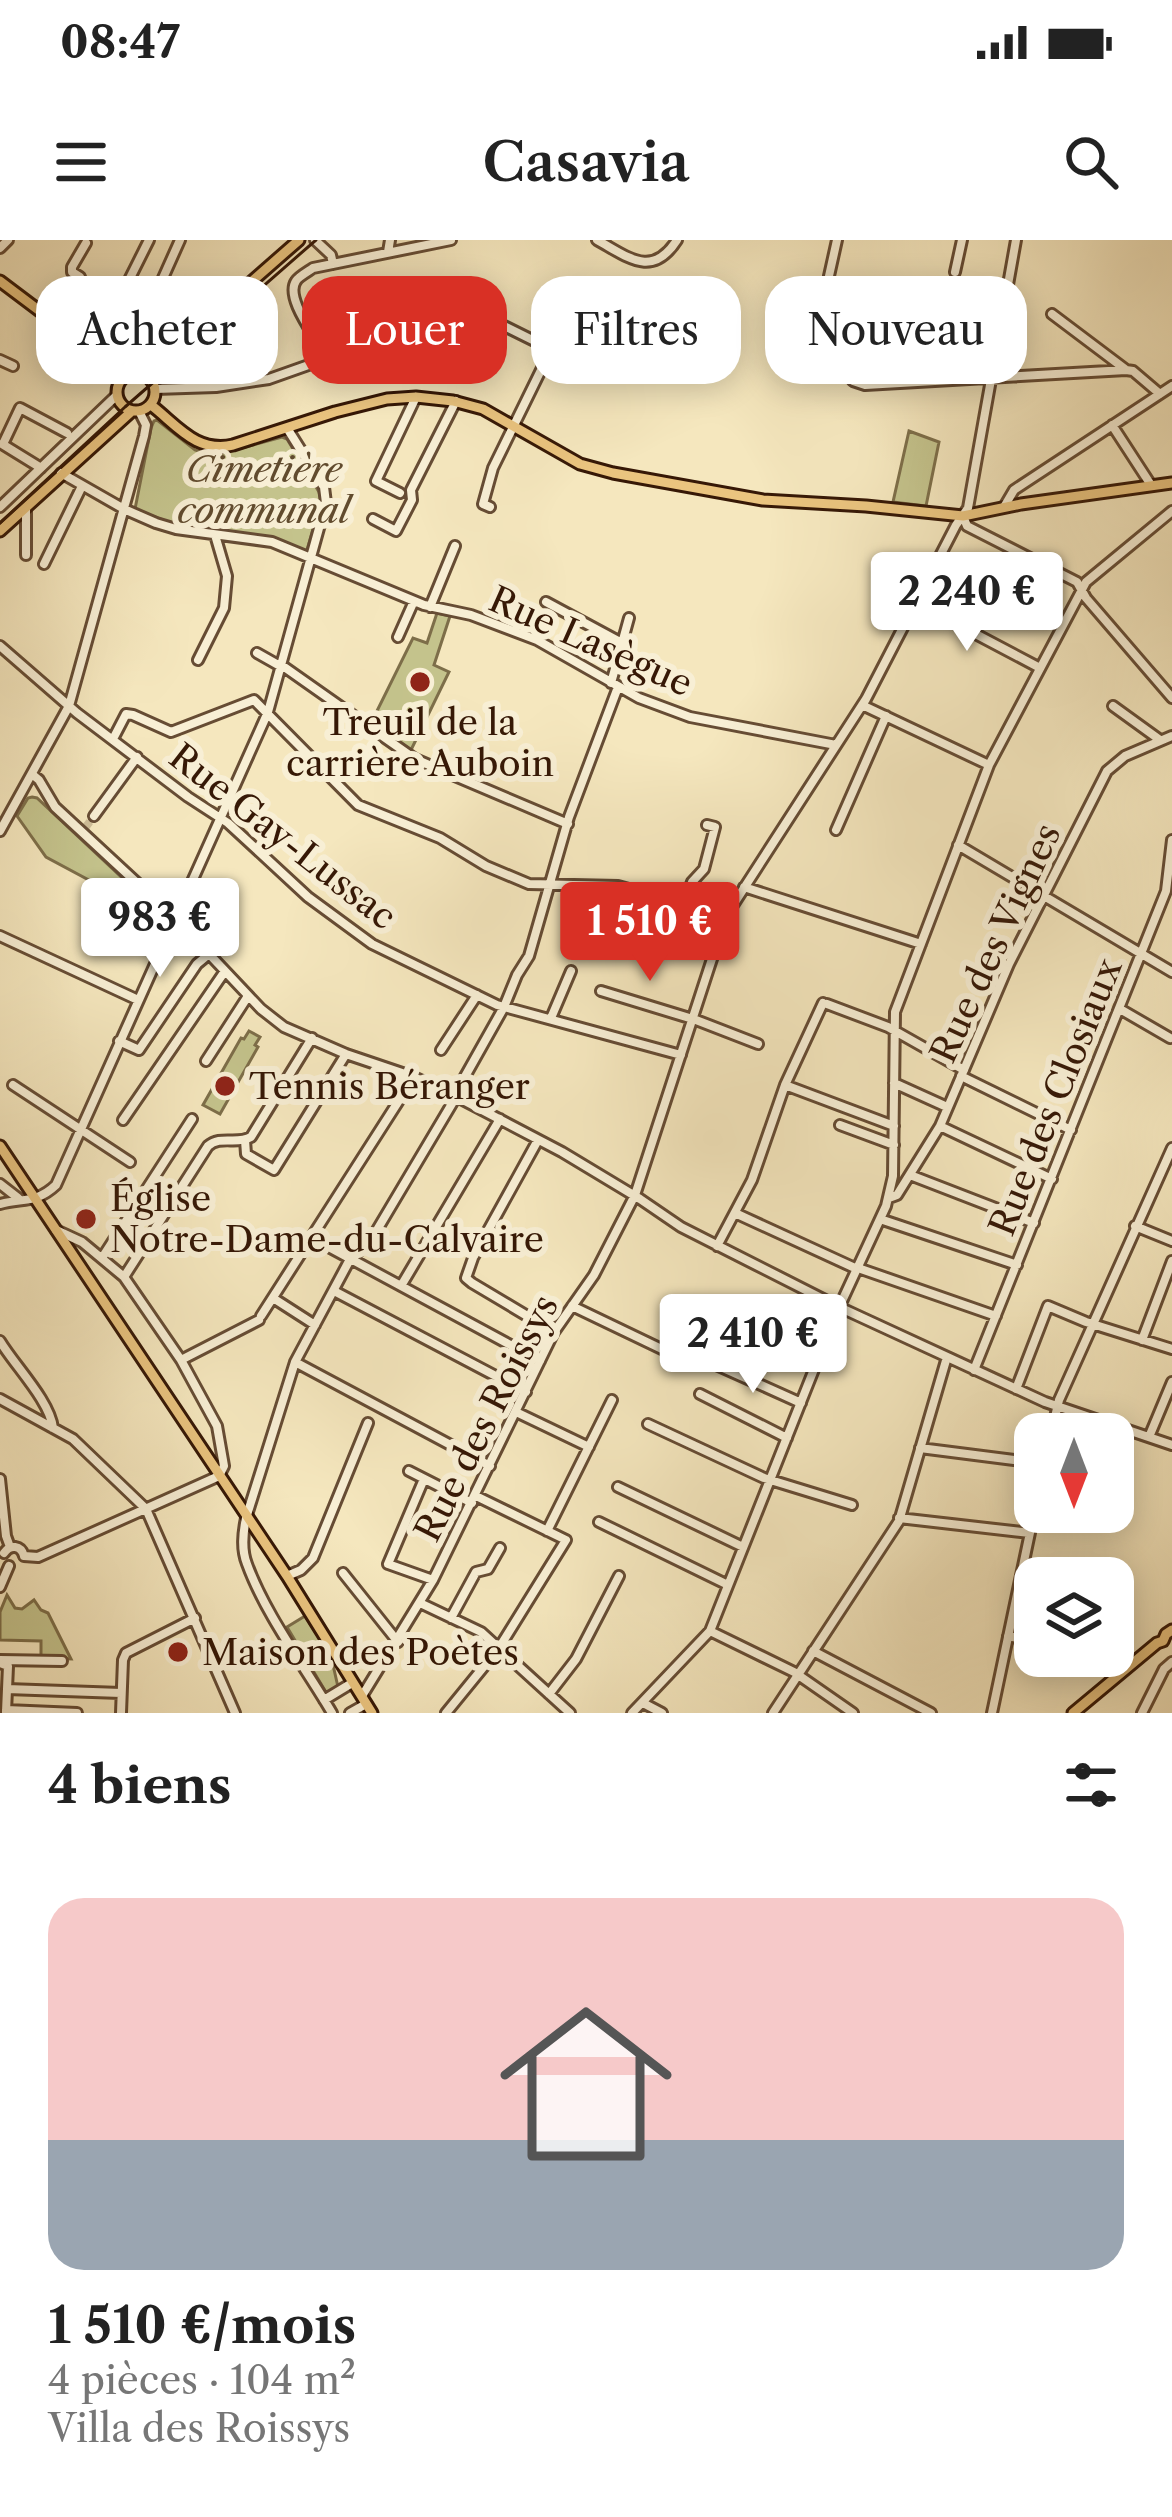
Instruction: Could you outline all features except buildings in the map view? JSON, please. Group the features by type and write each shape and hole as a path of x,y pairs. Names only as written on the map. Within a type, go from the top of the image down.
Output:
{"main road":[{"path":"258,276 299,240"},
{"path":"2,280 36,307"},
{"path":"120,384 117,395 124,407 135,411"},
{"path":"151,384 155,389 151,404"},
{"path":"151,404 211,448 387,399 456,401 483,409 580,464 613,473 763,500 963,516 1172,484"},
{"path":"0,532 61,473 135,411 151,404"},
{"path":"0,1146 287,1576 366,1705"},
{"path":"1172,1630 1163,1641 1172,1651"},
{"path":"1134,1662 1163,1641"},
{"path":"1072,1713 1116,1677"}],"street":[{"path":"0,248 8,240"},
{"path":"131,276 149,240"},
{"path":"163,276 180,240"},
{"path":"319,244 332,240"},
{"path":"388,252 390,240"},
{"path":"303,276 333,264 451,240"},
{"path":"598,240 648,263 662,258 676,240"},
{"path":"829,276 837,240"},
{"path":"956,272 962,240"},
{"name":"Rue des Roissys","path":"1009,276 1016,240"},
{"path":"78,276 72,267 86,243"},
{"path":"319,244 333,264"},
{"path":"302,277 292,288 302,314"},
{"path":"1052,314 1126,370"},
{"path":"0,360 13,367"},
{"path":"155,389 216,387 269,379 302,367"},
{"path":"1027,376 1126,370 1160,394"},
{"path":"490,507 483,504 493,468 535,384"},
{"name":"Rue des Roissys","path":"366,1705 434,1580 554,1332 594,1275 634,1195 726,916 862,705 968,508 990,384"},
{"path":"1004,507 1014,490 1172,386"},
{"path":"0,507 117,395"},
{"path":"400,493 376,481 416,397"},
{"path":"373,519 396,531 456,401"},
{"path":"41,468 2,444 20,408 67,434"},
{"path":"0,831 69,706 146,425 135,411"},
{"path":"1112,425 1150,485"},
{"path":"0,1204 36,1199 56,1185 268,712 325,511 326,491 287,428"},
{"name":"Rue Lasègue","path":"61,473 124,509 176,530 272,542 430,607 537,640 639,698 690,717 836,745"},
{"path":"44,564 82,486"},
{"path":"1021,504 1022,487"},
{"path":"26,506 26,555"},
{"path":"632,1713 710,1631 839,1306 889,1198 895,1012 989,765 1082,588 1172,511"},
{"path":"963,516 968,526 1076,582 1172,698"},
{"path":"198,660 224,608 227,576 214,535"},
{"path":"430,607 455,546"},
{"path":"398,638 414,601"},
{"path":"546,602 622,643"},
{"path":"915,602 1040,668"},
{"path":"331,1712 244,1558 246,1518 295,1362 352,1258 374,1235 453,1102 529,956 614,684 629,618"},
{"name":"Rue Gay-Lussac","path":"0,646 69,706 221,818 308,896 372,944 504,1007 681,1054"},
{"path":"257,653 415,759 568,824"},
{"path":"113,739 129,714 171,733 254,700 358,805 440,838 486,866 526,883 618,886 726,916"},
{"path":"862,705 989,765"},
{"path":"1113,706 1160,740"},
{"path":"836,830 886,716"},
{"name":"Rue des Vignes","path":"889,1198 897,1195 940,1126 1009,964 1107,771 1125,756 1172,736"},
{"path":"94,816 137,757"},
{"path":"33,775 56,807 284,1027 454,1096 634,1195 681,1227 946,1357 1057,1407 1172,1445"},
{"path":"684,904 692,882 704,868 715,827 707,825"},
{"name":"Rue des Closiaux","path":"974,1370 1166,891 1172,840"},
{"path":"958,845 1172,972"},
{"path":"744,887 921,944"},
{"path":"0,936 138,1000"},
{"path":"119,1041 140,1050 197,964 209,954"},
{"path":"123,1120 225,971"},
{"path":"550,1018 571,971"},
{"path":"601,991 758,1044"},
{"path":"441,1051 477,995"},
{"path":"206,1061 248,996"},
{"path":"717,1246 752,1180 785,1085 825,1004 894,1031 1071,1130"},
{"path":"1120,1009 1170,1038"},
{"path":"124,1277 208,1146 251,1137 313,1038"},
{"path":"245,1140 246,1154 274,1170 346,1054"},
{"path":"181,1360 260,1318 415,1077"},
{"path":"894,1083 947,1108"},
{"path":"13,1084 130,1162"},
{"path":"785,1085 894,1126"},
{"path":"102,1258 192,1119"},
{"path":"401,1286 500,1119"},
{"path":"840,1125 893,1145"},
{"path":"940,1126 1052,1179"},
{"path":"538,1140 466,1278 554,1332"},
{"path":"1056,1413 1172,1148"},
{"path":"910,1174 1034,1223"},
{"path":"0,1184 19,1199"},
{"path":"29,1189 56,1185"},
{"path":"735,1213 857,1268 996,1316"},
{"path":"880,1219 1017,1265"},
{"path":"1136,1226 1172,1241"},
{"path":"24,1556 38,1556 219,1477 224,1466 217,1426 181,1360 124,1277 82,1242 56,1230"},
{"path":"312,1238 540,1361"},
{"path":"1142,1340 1172,1261"},
{"path":"334,1291 526,1392"},
{"path":"273,1298 315,1325"},
{"path":"572,1306 670,1353"},
{"path":"1016,1389 1047,1306 1172,1349"},
{"path":"729,1322 816,1363"},
{"path":"0,1341 50,1412 53,1428"},
{"path":"693,1343 690,1349 712,1363 801,1403"},
{"path":"773,1713 899,1518 946,1357"},
{"path":"295,1362 490,1466"},
{"path":"1149,1437 1172,1382"},
{"path":"700,1394 787,1438"},
{"path":"547,1532 612,1400"},
{"path":"0,1401 73,1439 146,1509 235,1713"},
{"path":"516,1412 589,1447"},
{"path":"287,1576 313,1558 368,1423"},
{"path":"648,1424 770,1480 852,1505"},
{"path":"920,1448 1014,1460"},
{"path":"409,1471 566,1540 499,1648 446,1713"},
{"path":"0,1479 4,1560 9,1566"},
{"path":"424,1479 388,1564 434,1580"},
{"path":"618,1487 743,1547"},
{"path":"899,1518 1014,1531"},
{"path":"599,1522 728,1585"},
{"path":"992,1713 1030,1533"},
{"path":"5,1550 19,1548 24,1556"},
{"path":"451,1618 476,1572 488,1569 500,1548"},
{"path":"9,1566 20,1565 24,1556"},
{"path":"0,1587 9,1566"},
{"path":"343,1574 398,1642"},
{"path":"549,1694 576,1659 619,1576"},
{"path":"420,1603 481,1632 570,1713"},
{"path":"121,1713 126,1653 195,1618"},
{"path":"710,1631 798,1675 853,1713"},
{"path":"1008,1636 1014,1637"},
{"path":"813,1652 931,1713"},
{"path":"0,1662 62,1661"},
{"path":"0,1662 8,1666 6,1712 77,1713"},
{"path":"1145,1712 1164,1669 1172,1662"},
{"path":"324,1700 352,1683"},
{"path":"7,1689 121,1693"},
{"path":"643,1702 662,1713"},
{"path":"350,1713 366,1705"}],"green space":[{"name":"Cimetière communal","path":"157,420 195,450 213,456 287,439 321,502 307,550 272,538 178,526 135,509 151,428"},
{"path":"909,431 939,442 926,506 893,502"},
{"name":"Treuil de la carrière Auboin","path":"437,613 450,616 434,665 449,672 411,750 371,723 413,638 427,643"},
{"path":"32,797 167,920 164,927 110,905 113,893 46,857 17,816"},
{"name":"Tennis Béranger","path":"249,1031 260,1037 258,1047 220,1114 203,1105"},
{"path":"7,1595 15,1608 22,1609 34,1600 48,1613 71,1659 41,1658 41,1641 0,1640 0,1612"},
{"path":"305,1616 331,1656 338,1687 327,1694 287,1627"}],"tunnel":[{"path":"85,828 94,816"}],"tram line":[{"path":"0,523 316,240"}],"place":[{"name":"Treuil de la carrière Auboin","path":"420,682"},
{"name":"Tennis Béranger","path":"225,1086"},
{"name":"Église Notre-Dame-du-Calvaire","path":"86,1219"},
{"name":"Maison des Poètes","path":"178,1652"}]}
